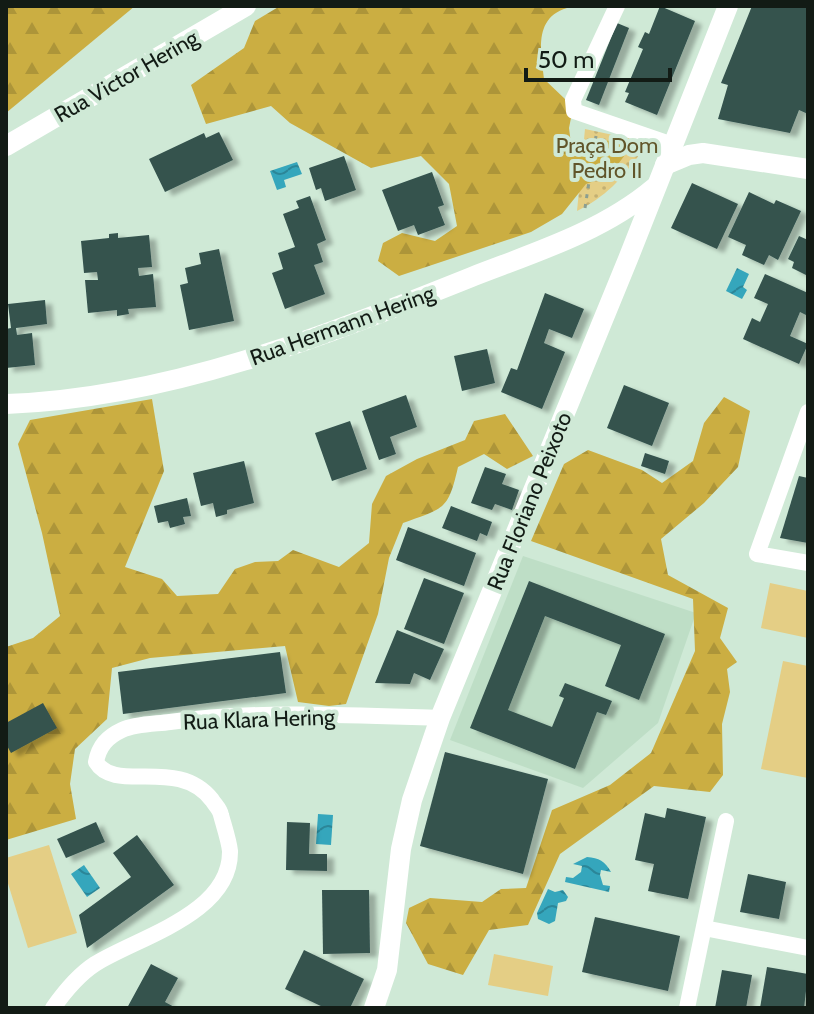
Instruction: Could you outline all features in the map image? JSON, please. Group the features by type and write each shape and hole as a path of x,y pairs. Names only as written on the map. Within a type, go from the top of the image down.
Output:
{"street":[{"name":"Rua Victor Hering","path":"6,146 246,6"},
{"path":"617,6 573,100 574,111 673,145"},
{"name":"Rua Floriano Peixoto","path":"374,1008 387,970 401,849 412,800 440,718 728,6"},
{"path":"687,109 693,136 703,153"},
{"path":"665,165 703,153 808,169"},
{"name":"Rua Hermann Hering","path":"6,404 116,391 168,381 271,353 581,232 631,207 657,185"},
{"path":"808,412 757,554 808,563"},
{"name":"Rua Klara Hering","path":"53,1008 73,982 95,964 199,908 219,889 230,852 221,812 204,791 186,780 169,776 111,775 96,762 98,751 106,740 124,729 210,717 283,714 440,718"},
{"path":"687,1008 726,821"},
{"path":"704,928 808,948"}],"path":[{"path":"581,232 598,121"}],"shaded area":[{"path":"523,556 696,613 658,723 583,788 450,740"}],"green space":[{"path":"6,6 135,6 6,113"},
{"path":"280,6 586,6 556,13 544,28 544,79 565,99 572,113 569,128 571,144 609,141 628,151 609,176 586,184 562,214 531,232 399,276 378,261 383,243 402,233 435,241 457,226 449,184 421,156 371,168 290,123 271,106 206,124 191,85 244,48 255,21"},
{"name":"Praça Dom Pedro II","path":"585,129 632,139 639,143 640,154 612,187 577,211"},
{"path":"724,397 750,411 738,467 704,503 661,539 668,575 728,608 720,638 737,662 727,669 730,692 722,724 723,775 710,792 654,786 560,854 528,925 489,930 463,975 428,964 406,923 409,908 430,898 482,902 501,889 526,888 552,810 610,785 651,753 695,651 693,599 531,541 564,464 588,450 642,470 662,483 693,461 704,423"},
{"path":"152,399 164,471 125,567 162,579 177,596 218,594 235,569 255,562 278,561 293,550 339,567 369,543 372,504 386,476 417,459 465,440 474,421 505,414 533,456 507,469 484,454 458,467 451,492 442,506 403,523 389,558 378,614 346,704 329,706 298,702 285,646 150,658 112,668 107,719 75,749 70,784 76,819 6,840 6,647 33,638 60,616 18,444 30,420"},
{"path":"770,583 808,591 808,638 761,628"},
{"path":"783,661 808,666 808,778 761,769"},
{"path":"49,845 77,933 28,948 6,877 6,858"},
{"path":"494,954 553,966 548,996 488,985"}],"water":[{"path":"297,162 302,174 284,180 286,187 277,190 270,171"},
{"path":"737,268 749,274 742,299 726,291"},
{"path":"318,814 333,815 331,845 316,844"},
{"path":"587,857 601,861 609,868 611,872 601,870 600,875 603,885 610,886 609,892 565,882 566,877 573,878 581,872 582,866 573,864"},
{"path":"84,865 100,888 87,897 71,874"},
{"path":"548,889 555,892 563,890 568,897 566,901 558,903 555,921 549,924 538,919 537,913"}],"building":[{"path":"660,6 695,21 657,115 625,102 629,93 625,92 643,49 638,47 645,32 649,34"},
{"path":"752,6 808,6 808,114 799,110 790,133 718,119 728,85 721,83"},
{"path":"617,23 629,28 599,105 586,100"},
{"path":"219,132 233,160 165,192 149,159 204,133 206,138"},
{"path":"344,156 356,190 325,201 321,188 316,190 309,168"},
{"path":"432,172 444,205 438,207 445,225 418,235 414,225 398,231 382,190"},
{"path":"692,183 738,204 717,249 671,228"},
{"path":"749,192 774,204 776,200 801,211 778,260 769,255 764,265 742,255 746,245 728,237"},
{"path":"310,196 326,240 317,244 323,262 314,265 325,294 285,309 272,273 283,269 278,253 295,247 283,214 299,208 296,201"},
{"path":"118,233 118,238 149,235 152,267 138,268 139,276 153,274 156,307 128,309 129,314 117,316 117,310 88,313 85,280 98,280 97,272 84,273 81,241 109,238 109,234"},
{"path":"799,236 808,240 808,276 792,268 794,262 788,259"},
{"path":"219,249 234,321 189,330 180,285 188,283 185,268 201,264 199,253"},
{"path":"765,274 808,293 808,316 800,312 790,336 808,344 799,364 743,339 752,318 760,322 768,304 754,298"},
{"path":"545,293 584,309 572,338 549,329 544,343 565,352 542,409 501,392 511,368 517,370"},
{"path":"45,300 47,324 16,328 17,335 32,333 35,365 6,368 6,329 11,328 8,304"},
{"path":"487,349 495,383 462,391 454,356"},
{"path":"624,385 669,403 652,446 607,428"},
{"path":"406,395 417,427 390,437 396,454 379,460 362,411"},
{"path":"350,421 367,469 332,481 315,433"},
{"path":"645,453 669,461 665,474 641,466"},
{"path":"244,461 254,503 227,510 227,514 216,517 213,503 201,506 193,473"},
{"path":"485,467 506,474 502,484 519,490 512,510 495,504 492,510 471,503"},
{"path":"799,476 808,478 808,543 780,538"},
{"path":"187,498 191,516 183,517 185,524 170,528 168,521 158,523 154,506"},
{"path":"451,506 492,522 487,536 480,533 477,541 442,528"},
{"path":"408,527 476,553 464,586 396,560"},
{"path":"424,578 464,593 444,644 404,629"},
{"path":"529,581 665,634 639,700 605,686 621,645 545,616 508,710 552,727 564,698 559,696 565,683 612,701 606,715 597,712 575,769 470,728"},
{"path":"397,630 444,649 430,680 414,673 410,684 375,683"},
{"path":"280,652 286,693 123,714 118,672"},
{"path":"43,703 57,728 11,753 6,744 6,723"},
{"path":"445,752 548,779 523,874 420,846"},
{"path":"667,808 706,817 688,899 648,891 654,864 635,860 645,813 665,818"},
{"path":"96,822 105,842 66,858 57,839"},
{"path":"287,822 310,823 309,854 327,854 327,871 286,870"},
{"path":"137,835 174,885 87,948 79,915 131,877 113,853"},
{"path":"748,874 786,882 779,919 740,912"},
{"path":"322,890 369,890 370,953 323,954"},
{"path":"595,917 680,936 668,991 582,972"},
{"path":"304,950 364,979 350,1008 325,1008 285,989"},
{"path":"151,964 178,978 165,1002 176,1008 127,1008"},
{"path":"767,967 808,974 804,1008 760,1008"},
{"path":"722,970 752,975 746,1008 715,1008"}]}
